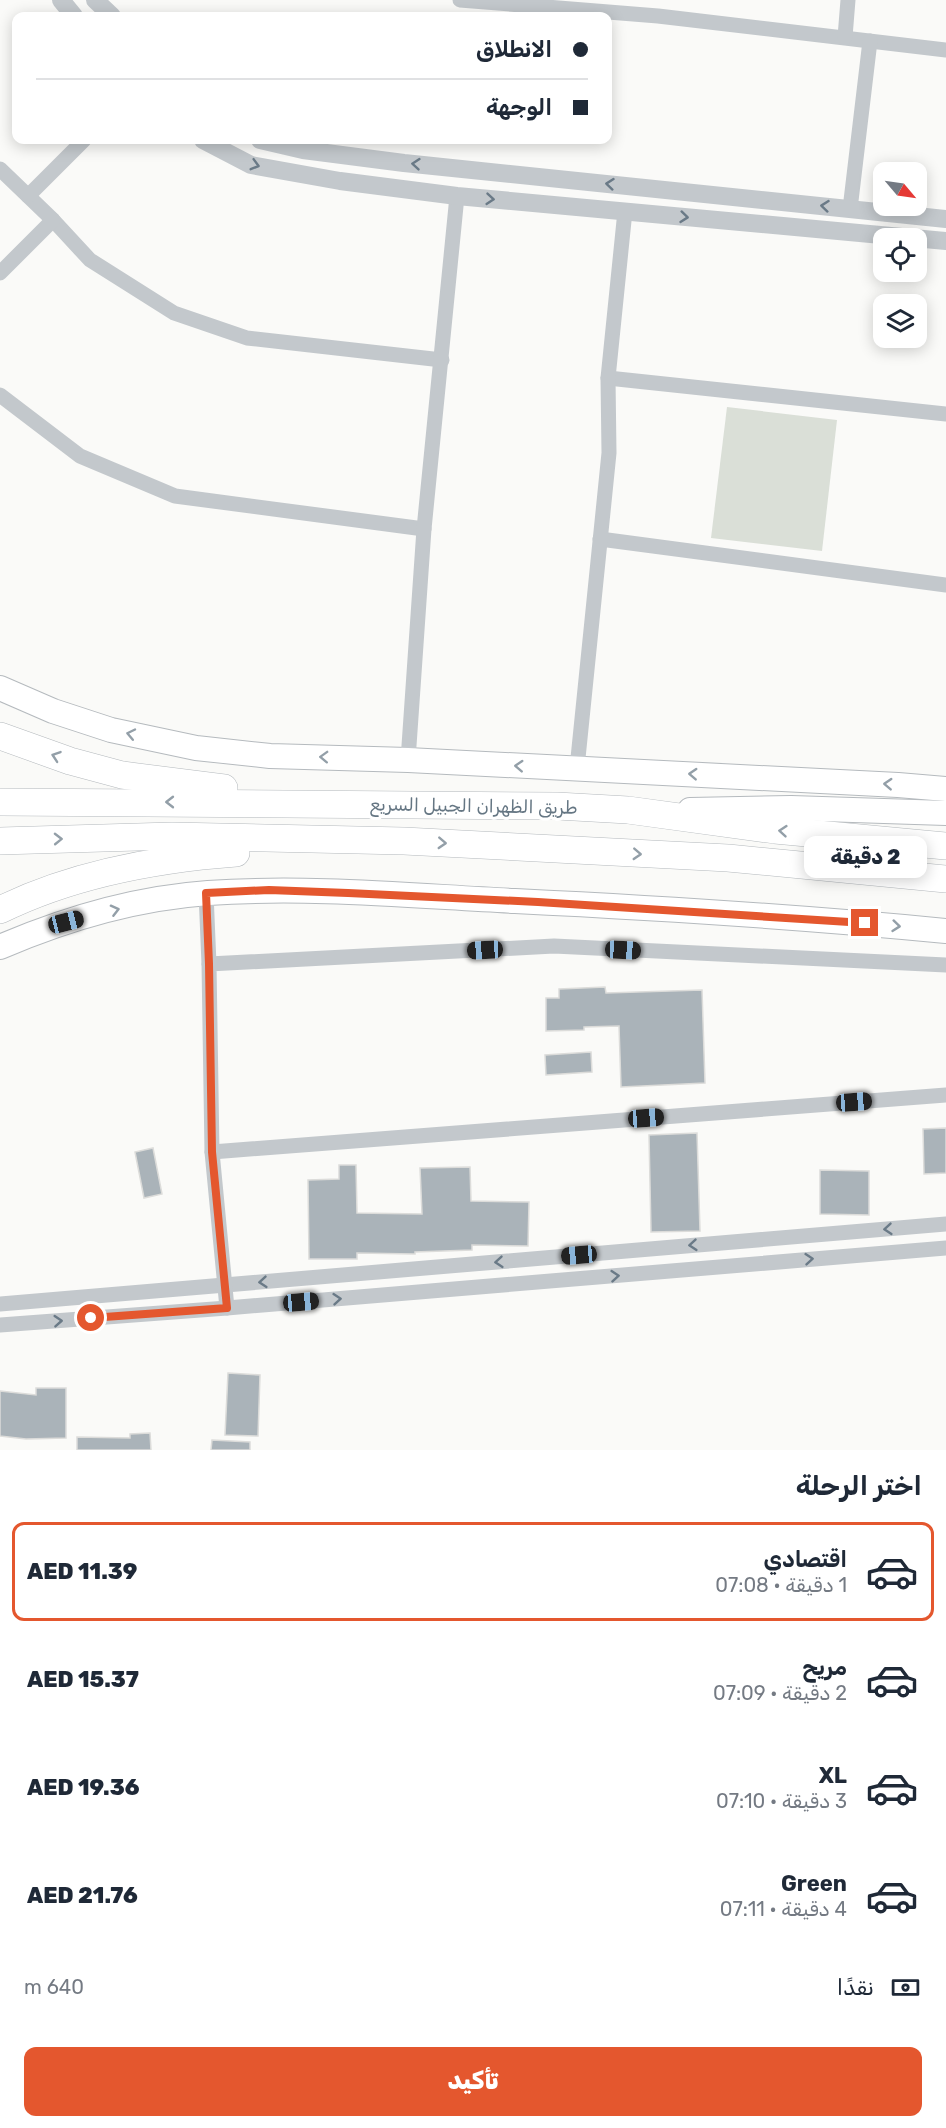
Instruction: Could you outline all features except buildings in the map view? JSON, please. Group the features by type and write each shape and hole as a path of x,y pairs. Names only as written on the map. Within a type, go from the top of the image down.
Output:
{"highway":[{"path":"0,736 70,761 122,775 383,803"},
{"name":"طريق الظهران الجبيل السريع","path":"0,802 556,806 628,810 775,830 946,846"},
{"name":"طريق الظهران الجبيل السريع","path":"0,841 172,836 404,841 728,858 946,879"},
{"path":"0,910 30,896 81,879 146,865 200,856 404,841"}],"main road":[{"path":"0,688 53,711 111,730 196,748 270,756 577,768 898,784 946,789"},
{"path":"628,810 791,808 946,813"},
{"path":"0,947 66,922 145,902 206,893 269,890 538,902 845,921 946,931"}],"street":[{"path":"61,0 71,12"},
{"path":"95,0 108,12"},
{"path":"460,0 608,12"},
{"path":"658,16 660,0"},
{"path":"845,37 848,0"},
{"path":"612,12 946,50"},
{"path":"796,228 808,223 840,224 849,217 870,41"},
{"path":"28,195 80,144"},
{"path":"211,144 251,165 340,181 456,196 946,241"},
{"path":"277,144 303,150 404,163 946,219"},
{"path":"0,169 53,220 90,260 174,313 247,338 442,360"},
{"path":"408,760 424,530 456,196"},
{"path":"577,768 609,453 608,378 626,211 631,202 640,198 708,205 721,203 733,196"},
{"path":"0,273 53,220"},
{"path":"608,378 946,414"},
{"path":"0,395 80,456 175,496 424,530"},
{"path":"600,539 946,585"},
{"path":"206,893 212,1152 227,1308"},
{"path":"209,964 554,946 946,965"},
{"path":"212,1152 946,1095"},
{"path":"0,1304 946,1224"},
{"path":"0,1325 946,1248"}],"shaded area":[{"path":"727,407 837,420 822,551 711,538"}],"route":[{"path":"91,1318 227,1308 212,1152 206,893 269,890 348,893 538,902 865,923"}]}
